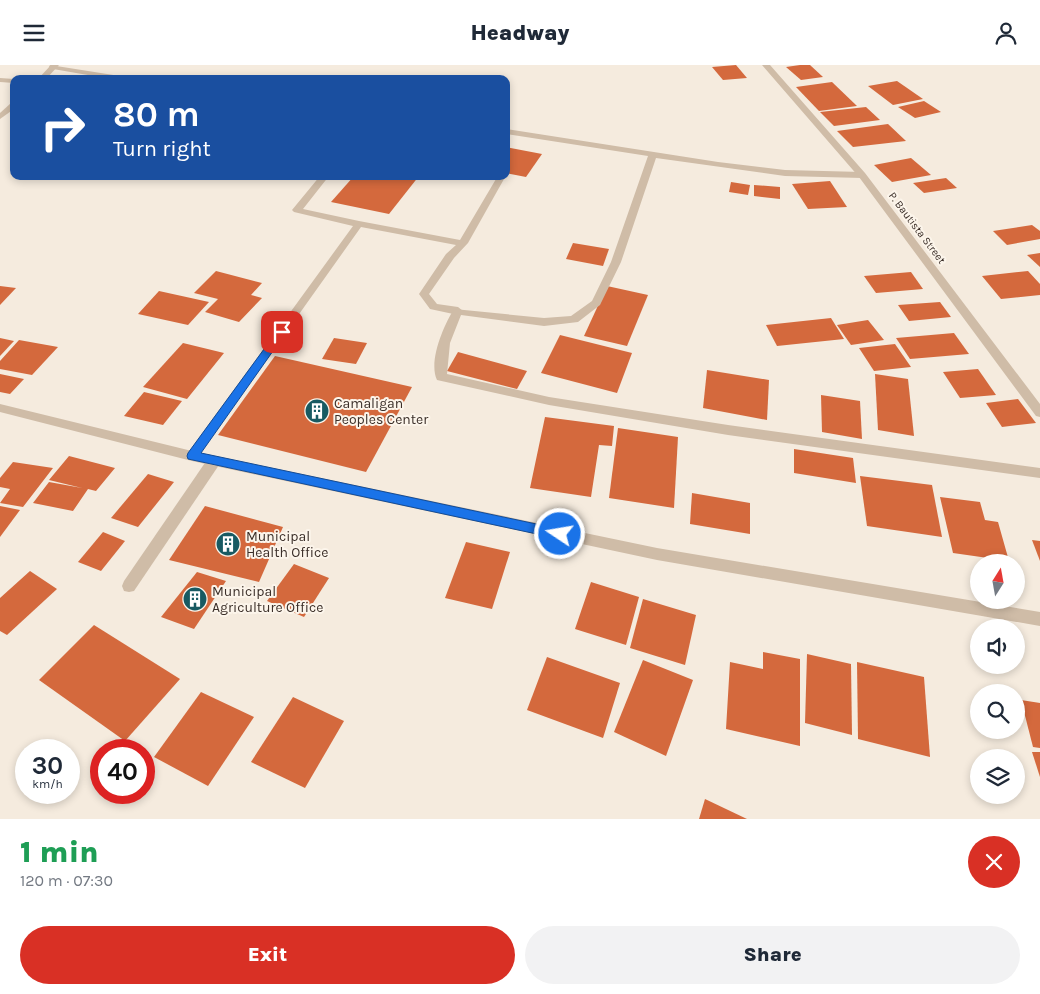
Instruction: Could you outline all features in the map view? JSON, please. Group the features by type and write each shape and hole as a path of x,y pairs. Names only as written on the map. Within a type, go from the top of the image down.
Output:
{"street":[{"name":"P. Bautista Street","path":"766,65 862,175 1040,413"},
{"path":"54,66 104,75"},
{"path":"0,117 10,108"},
{"path":"510,132 785,173 862,175"},
{"path":"499,180 463,243 450,255 424,294 434,307 458,311 544,322 574,319 596,303 616,261 653,154"},
{"path":"322,180 297,210 463,243"},
{"path":"192,456 360,224"},
{"path":"458,311 449,328 440,356 441,377 549,401 709,427 1040,473"},
{"path":"0,408 214,461 657,554 1040,619"},
{"path":"129,586 214,461"}],"building":[{"path":"736,65 747,78 723,80 712,67"},
{"path":"810,65 823,77 801,80 786,67"},
{"path":"897,81 923,99 893,105 868,86"},
{"path":"832,82 857,106 819,111 796,87"},
{"path":"924,101 941,112 915,118 898,107"},
{"path":"866,107 880,120 834,126 820,112"},
{"path":"888,124 906,141 853,147 837,131"},
{"path":"510,148 542,154 526,177 510,174"},
{"path":"911,158 931,175 892,182 874,165"},
{"path":"946,178 957,188 924,193 913,183"},
{"path":"350,180 416,180 389,214 331,202"},
{"path":"830,181 847,207 808,209 792,184"},
{"path":"731,182 750,185 748,195 729,192"},
{"path":"754,185 780,187 780,199 754,196"},
{"path":"1032,225 1040,231 1040,239 1007,245 993,231"},
{"path":"573,243 609,249 603,266 566,259"},
{"path":"1040,253 1040,267 1027,255"},
{"path":"216,271 262,283 251,295 262,298 239,322 205,312 218,299 194,293"},
{"path":"1028,271 1040,284 1040,295 1001,299 982,276"},
{"path":"911,272 923,289 876,293 864,276"},
{"path":"0,286 16,288 0,305"},
{"path":"607,286 648,295 627,346 584,336"},
{"path":"159,291 209,302 188,325 138,314"},
{"path":"940,302 951,317 909,321 898,305"},
{"path":"831,318 844,339 777,346 766,325"},
{"path":"868,320 884,340 851,345 837,325"},
{"path":"954,333 969,354 910,359 896,338"},
{"path":"560,335 632,353 617,393 541,373"},
{"path":"0,338 14,341 0,356"},
{"path":"334,338 367,343 356,364 322,359"},
{"path":"19,340 58,347 32,375 0,369 0,361"},
{"path":"183,343 224,353 187,399 143,387"},
{"path":"895,344 911,367 874,371 859,348"},
{"path":"458,352 527,371 517,389 447,371"},
{"name":"Camaligan Peoples Center","path":"275,356 412,387 366,472 218,435"},
{"path":"978,369 996,395 960,398 943,372"},
{"path":"707,370 769,380 767,420 703,408"},
{"path":"0,374 24,379 10,394 0,392"},
{"path":"875,374 908,379 914,436 878,430"},
{"path":"144,392 182,401 163,425 124,416"},
{"path":"821,395 860,401 862,439 822,432"},
{"path":"1018,399 1036,423 1002,427 986,403"},
{"path":"545,417 614,426 612,446 599,445 591,497 530,488"},
{"path":"618,428 678,437 674,508 609,498"},
{"path":"794,449 853,458 856,483 794,473"},
{"path":"69,456 115,468 96,491 88,489 73,511 33,503 49,482 82,488 49,480"},
{"path":"13,462 53,468 23,507 0,503 10,489 0,487 0,478"},
{"path":"148,474 174,482 138,527 111,518"},
{"path":"860,476 932,485 942,537 867,526"},
{"path":"692,493 750,503 750,534 690,524"},
{"path":"940,497 980,502 985,520 998,522 1007,554 970,555 953,553"},
{"path":"0,506 20,510 0,537"},
{"name":"Municipal Health Office","path":"205,506 283,527 259,582 169,560"},
{"path":"103,532 125,541 101,571 78,562"},
{"path":"1032,540 1040,541 1040,561"},
{"path":"466,542 510,552 492,609 445,598"},
{"path":"294,564 329,578 304,617 267,601"},
{"path":"30,571 57,589 7,635 0,631 0,598"},
{"name":"Municipal Agriculture Office","path":"197,572 226,581 194,629 161,617"},
{"path":"591,582 639,597 626,645 575,629"},
{"path":"643,599 696,615 685,665 630,648"},
{"path":"94,625 180,679 127,739 122,739 39,680"},
{"path":"763,652 800,659 800,746 726,729 730,662 763,669"},
{"path":"807,654 851,664 852,735 805,723"},
{"path":"547,657 620,683 603,738 527,710"},
{"path":"643,660 693,680 666,756 614,732"},
{"path":"857,662 924,677 930,757 858,739"},
{"path":"201,692 254,717 208,786 155,758"},
{"path":"293,697 344,721 305,788 251,762"},
{"path":"1025,701 1040,703 1040,748 1033,747 1025,716"},
{"path":"1032,752 1040,752 1040,777"},
{"path":"705,799 747,819 699,819"}],"place":[{"name":"Camaligan Peoples Center","path":"317,411"},
{"name":"Municipal Health Office","path":"228,544"},
{"name":"Municipal Agriculture Office","path":"195,599"}],"route":[{"path":"282,332 192,456 560,534"}]}
